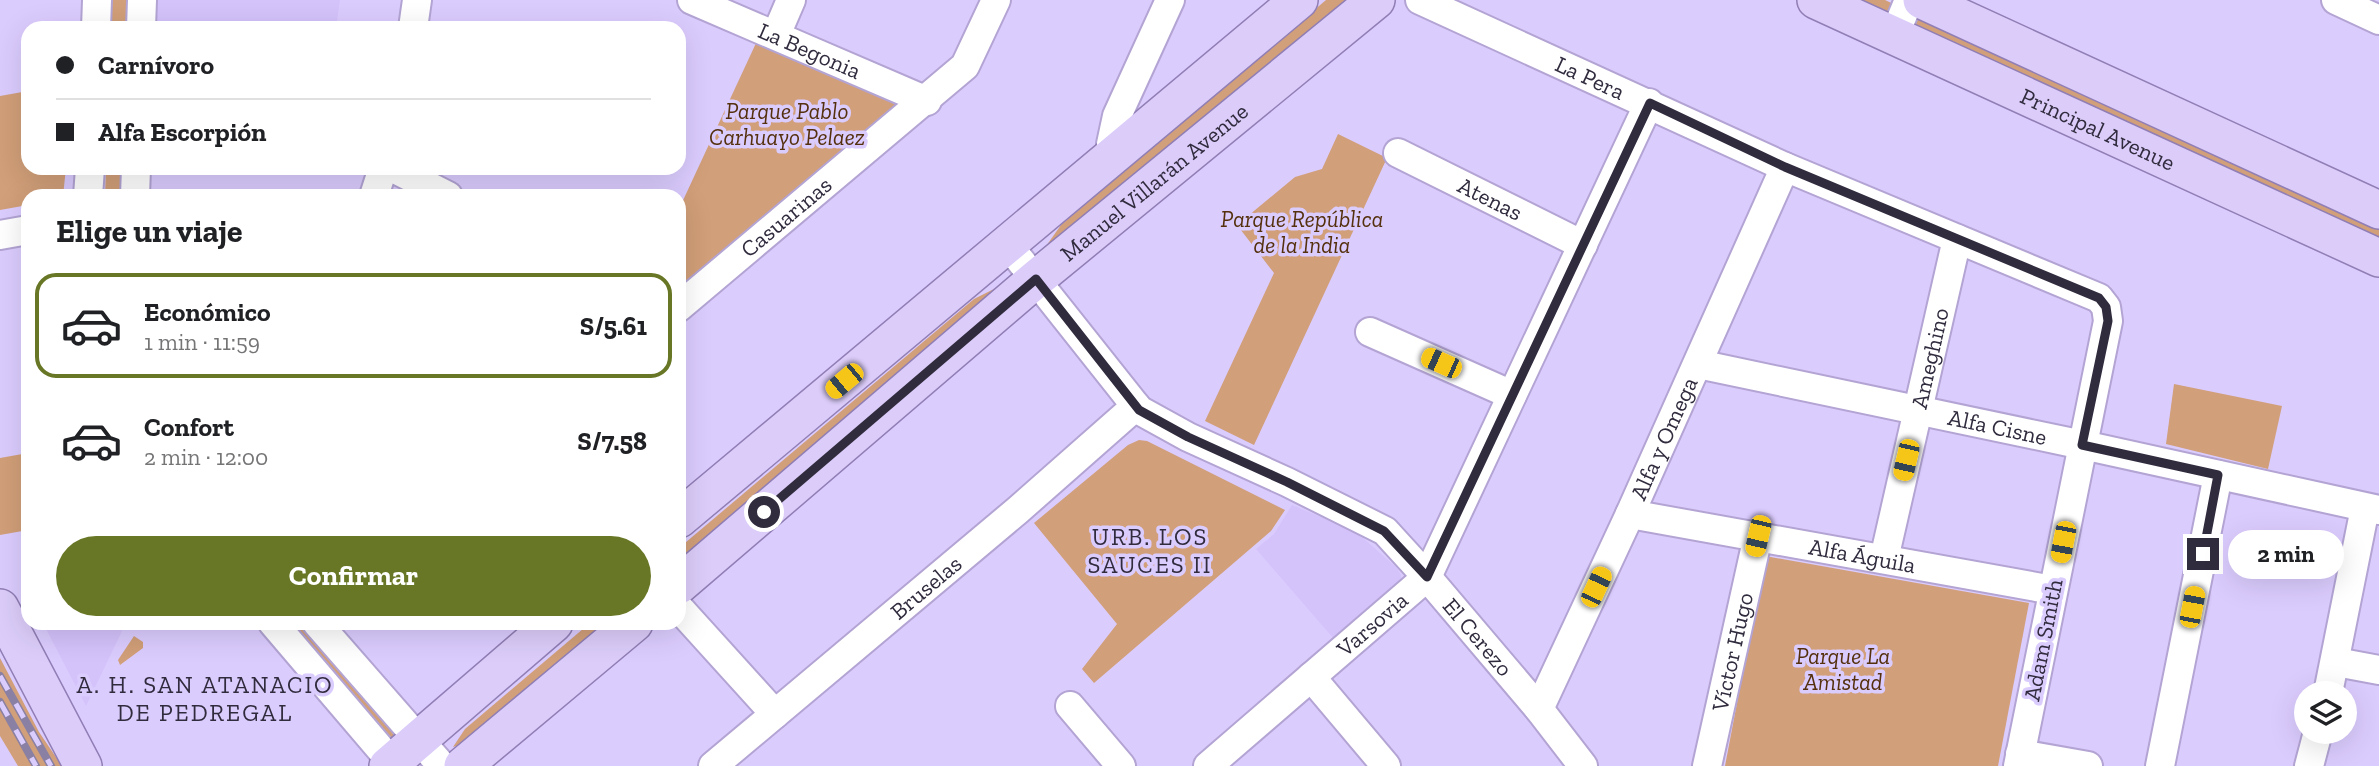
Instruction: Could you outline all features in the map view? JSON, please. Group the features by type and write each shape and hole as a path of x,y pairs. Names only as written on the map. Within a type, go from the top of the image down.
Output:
{"main road":[{"name":"Manuel Villarán Avenue","path":"686,513 1299,0"},
{"name":"Manuel Villarán Avenue","path":"686,579 1036,279 1376,0"},
{"name":"Principal Avenue","path":"1816,0 2379,258"},
{"name":"Principal Avenue","path":"1922,0 2379,210"},
{"path":"0,608 82,766"},
{"path":"398,758 535,630"},
{"path":"463,766 626,630"}],"street":[{"path":"96,21 97,0"},
{"path":"141,21 142,0"},
{"path":"414,21 417,0"},
{"name":"La Begonia","path":"692,0 927,101"},
{"path":"776,36 791,0"},
{"name":"Casuarinas","path":"686,301 927,101 965,66 996,0"},
{"path":"1115,154 1111,144 1117,116 1170,0"},
{"name":"La Pera","path":"1420,0 1785,167 2099,298 2106,307"},
{"path":"1894,36 1909,0"},
{"path":"2336,0 2379,20"},
{"name":"Varsovia","path":"1208,766 1427,577 1650,103"},
{"name":"Atenas","path":"1398,153 1583,245"},
{"name":"Alfa y Omega","path":"1538,709 1630,514 1785,167"},
{"path":"407,175 434,189"},
{"path":"0,235 21,231"},
{"name":"Ameghino","path":"1884,559 1957,239"},
{"name":"El Cerezo","path":"1008,245 1136,406 1188,437 1287,482 1384,531 1427,577 1583,766"},
{"name":"Adam Smith","path":"2019,760 2108,321 2106,307"},
{"path":"1370,332 1512,395"},
{"name":"Alfa Cisne","path":"1698,364 2372,509"},
{"name":"Bruselas","path":"713,766 1018,510 1136,406"},
{"path":"2160,766 2218,475"},
{"path":"2331,681 2372,509"},
{"name":"Alfa Águila","path":"1630,514 2053,590"},
{"name":"Víctor Hugo","path":"1707,766 1758,536"},
{"path":"686,616 775,714"},
{"path":"280,630 398,758 442,766"},
{"path":"321,630 398,758"},
{"path":"2336,662 2379,670"},
{"path":"1311,677 1386,766"},
{"path":"1070,706 1121,766"},
{"path":"2309,766 2315,744"},
{"path":"2019,760 2088,766"}],"shaded area":[{"path":"153,0 340,0 337,21 152,21"},
{"path":"1292,505 1355,531 1396,567 1401,575 1401,584 1334,639 1256,549 1274,534"},
{"path":"47,630 122,630 86,706"}],"green space":[{"path":"111,0 126,0 126,21 110,21"},
{"path":"1326,0 1349,0 1044,249 1061,225"},
{"path":"1838,0 1885,0 2003,56 2379,223 2379,244"},
{"name":"Parque Pablo Carhuayo Pelaez","path":"757,41 906,107 686,292 686,194"},
{"path":"21,92 21,175 65,175 64,189 21,189 21,206 0,210 0,96"},
{"name":"Parque República de la India","path":"1338,134 1387,158 1254,445 1205,421 1274,273 1237,225 1295,177 1322,169"},
{"path":"106,175 122,175 121,189 105,189"},
{"path":"1002,285 686,560 686,542 974,299"},
{"path":"2174,384 2282,406 2268,469 2166,444"},
{"path":"1139,440 1147,441 1285,510 1271,531 1094,683 1082,669 1117,624 1034,523 1128,445"},
{"path":"21,454 21,531 0,535 0,458"},
{"name":"Parque La Amistad","path":"1765,556 2029,603 1998,766 1725,766"},
{"path":"293,630 312,630 400,732 388,744"},
{"path":"582,630 602,630 463,744 453,747 465,729"},
{"path":"134,636 143,642 143,648 120,665 118,660"},
{"path":"0,658 39,732 62,766 18,766 0,736"}],"railway":[{"path":"0,676 51,766"},
{"path":"0,702 36,766"}],"district":[{"name":"URB. LOS SAUCES II","path":"1150,550"},
{"name":"A. H. SAN ATANACIO DE PEDREGAL","path":"205,698"}],"route":[{"path":"764,512 1036,279 1139,410 1188,437 1287,482 1384,531 1427,577 1650,103 1785,167 2099,298 2106,307 2108,321 2082,445 2218,475 2203,554"}]}
